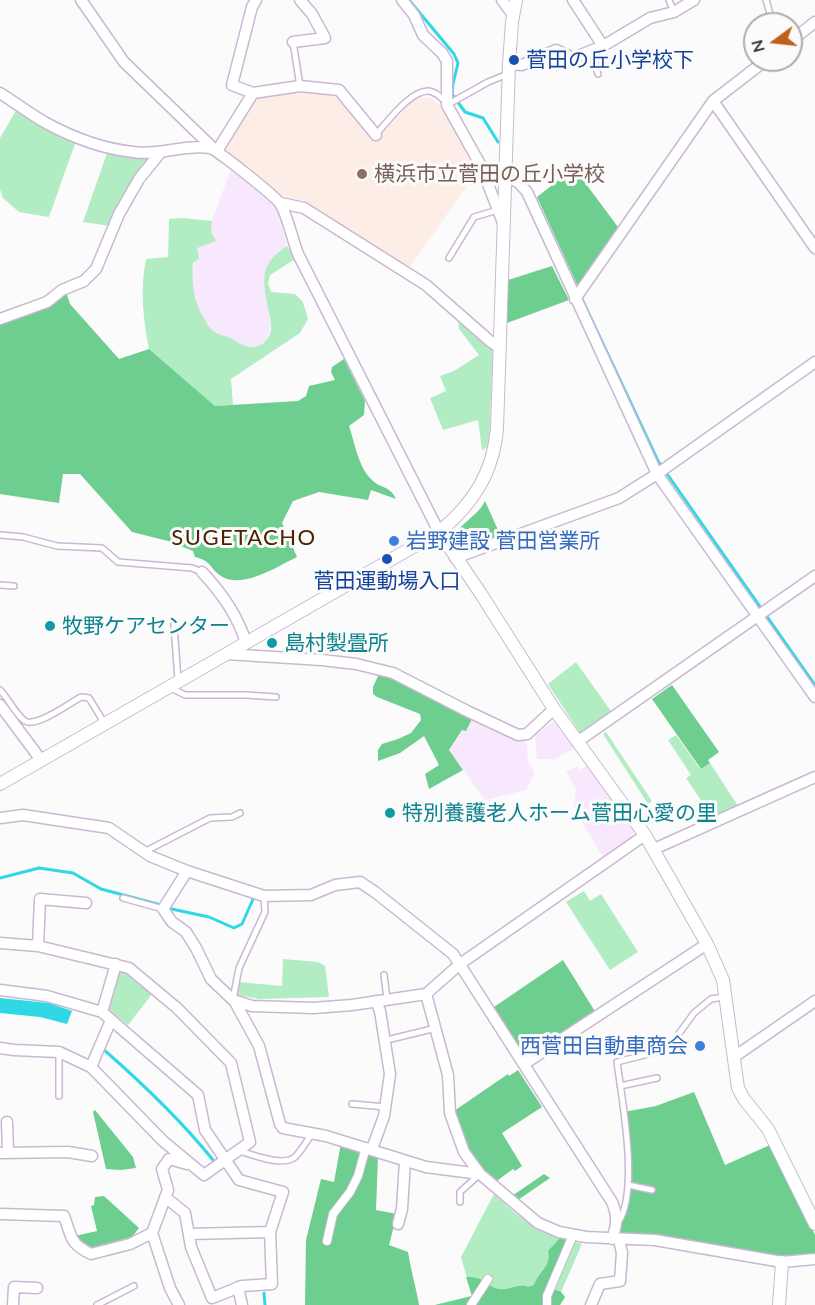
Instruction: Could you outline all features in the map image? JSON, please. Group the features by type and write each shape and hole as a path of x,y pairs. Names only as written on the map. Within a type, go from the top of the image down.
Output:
{"street":[{"path":"81,0 124,62 215,150 281,203 304,208 426,285 499,346"},
{"path":"256,0 252,7 232,85 253,93 300,86 339,90 376,135"},
{"path":"293,42 325,38 312,14 300,0"},
{"path":"402,0 414,15 423,35 447,61 448,104 481,166 504,224"},
{"path":"502,0 513,15"},
{"path":"0,783 439,532 469,503 493,457 497,429 509,69 516,0"},
{"path":"573,0 603,46"},
{"path":"509,69 556,50 573,57 591,52 650,18 674,12 694,0"},
{"path":"575,299 712,101 750,72"},
{"path":"0,93 47,123 114,149 134,153 160,153 184,147 215,150"},
{"path":"215,150 253,93"},
{"path":"712,101 815,248"},
{"path":"0,319 47,302 62,290 91,276 130,194 160,153"},
{"path":"505,175 518,182 527,192 657,474 815,697"},
{"path":"281,203 292,241 299,256 439,532 577,742 645,835 706,944 723,980 740,1092 768,1129 814,1218"},
{"path":"455,558 619,498 657,474 815,362"},
{"path":"202,572 235,614 246,643"},
{"path":"577,742 815,576"},
{"path":"226,654 322,660 356,664 393,673 518,735 527,734 555,709"},
{"path":"0,705 41,760"},
{"path":"654,849 815,777"},
{"path":"0,818 23,815 109,828 144,852 187,871 264,896 311,895 335,885 360,882 453,954 616,1211 618,1222 615,1240 622,1253 620,1281 600,1284 591,1305"},
{"path":"233,999 252,1006 313,1008 352,1005 426,993 459,964 645,835"},
{"path":"187,871 163,909 165,915 186,932 211,979 233,999 244,1017 259,1046 283,1128 369,1148 405,1161 444,1170 480,1174"},
{"path":"38,946 40,899 73,906 86,903"},
{"path":"0,943 38,946 129,969 177,1008 231,1063 250,1142 204,1175 163,1141 91,1067 58,1052 0,1048"},
{"path":"524,1064 706,944"},
{"path":"102,1012 116,964"},
{"path":"0,990 47,996 102,1012 198,1095 205,1130 239,1180 283,1192 270,1232 272,1284 238,1287 212,1298 191,1247 185,1213 165,1197"},
{"path":"426,993 448,1075 450,1113 464,1152 480,1174 538,1223 573,1235 615,1240 655,1240 782,1262 815,1259"},
{"path":"327,1241 333,1214 350,1192 358,1176 386,1107 390,1074 380,1011 382,1000"},
{"path":"734,1058 815,1001"},
{"path":"91,1067 111,1020"},
{"path":"7,1122 4,1153 68,1152 92,1156"},
{"path":"179,1305 170,1288 152,1233 168,1190 162,1169 169,1159 193,1166"},
{"path":"398,1224 402,1209 405,1161"},
{"path":"0,1214 64,1216 74,1243 78,1248 90,1254 130,1244 152,1233"},
{"path":"189,1234 270,1232"},
{"path":"547,1305 547,1296 573,1235"},
{"path":"779,1305 782,1262"},
{"path":"471,1305 488,1279"},
{"path":"13,1305 14,1287 37,1288"},
{"path":"238,1287 242,1305"}],"lane":[{"path":"669,0 674,12"},
{"path":"293,42 300,86"},
{"path":"591,52 598,74"},
{"path":"376,135 415,94 428,91 435,93 448,104 509,69"},
{"path":"449,258 474,217 498,210"},
{"path":"0,535 23,537 57,546 102,548 118,562 192,568 202,572"},
{"path":"0,585 14,586"},
{"path":"174,625 174,684 185,695 276,697"},
{"path":"0,690 23,720 30,723 39,721 81,697 89,698 105,724"},
{"path":"144,852 210,818 232,817 240,813"},
{"path":"233,999 239,968 266,912 264,896"},
{"path":"123,898 163,909"},
{"path":"382,1000 384,975"},
{"path":"618,1222 624,1212 628,1185 628,1155 617,1062 670,1046 694,1013 711,999 726,996"},
{"path":"391,1039 436,1028"},
{"path":"58,1052 59,1096"},
{"path":"620,1086 657,1078"},
{"path":"352,1104 386,1107"},
{"path":"238,1150 265,1158 288,1161 295,1157 312,1133"},
{"path":"460,1202 460,1192 480,1174"},
{"path":"628,1185 652,1190"},
{"path":"97,1305 134,1286"}],"shaded area":[{"name":"横浜市立菅田の丘小学校","path":"300,88 337,93 376,140 417,97 431,98 442,107 474,169 472,179 409,268 303,200 276,195 225,152 256,94"},
{"path":"231,169 270,200 278,211 287,246 279,251 263,279 271,327 268,337 260,346 239,345 233,340 215,334 205,321 198,306 191,278 197,248 211,232 212,221"},
{"path":"472,719 514,738 526,737 527,760 535,773 526,790 485,800 449,750 463,729 466,731"},
{"path":"556,720 576,749 552,761 537,759 535,735"},
{"path":"587,765 635,832 631,835 634,839 605,860 574,809 576,788 566,772 577,766 580,770"}],"green space":[{"path":"17,109 34,122 76,141 49,217 19,212 3,198 0,189 0,138"},
{"path":"107,153 118,156 153,157 133,179 110,226 83,222"},
{"path":"574,168 621,231 579,289 537,197"},
{"path":"169,219 212,221 211,232 216,241 197,248 199,258 193,263 192,278 196,300 212,330 243,345 257,346 265,341 270,333 271,323 264,276 270,261 287,246 295,259 270,275 268,283 271,292 295,294 303,302 308,319 300,333 231,379 233,405 215,406 149,349 143,304 146,259 168,257"},
{"path":"552,266 569,300 507,323 508,280"},
{"path":"66,292 70,304 119,359 149,349 215,406 298,401 306,396 309,386 335,380 331,372 332,367 344,359 365,401 364,415 349,426 360,461 371,479 391,491 396,499 371,490 368,500 319,492 293,501 282,523 297,557 249,579 230,580 221,576 208,563 195,557 193,551 168,541 132,532 80,474 63,474 59,503 0,494 0,324"},
{"path":"458,319 493,350 489,446 482,450 478,420 443,430 430,398 446,391 440,376 454,371 479,355 459,329"},
{"path":"485,501 503,541 462,555 452,540 454,535"},
{"path":"576,662 613,714 587,733 580,733 548,684"},
{"path":"379,674 396,678 472,719 466,731 462,730 449,750 463,770 429,789 425,774 439,765 424,736 400,753 378,761 378,750 382,744 411,733 421,720 420,714 373,694 373,687"},
{"path":"672,685 719,752 708,760 710,763 701,769 652,699"},
{"path":"606,732 652,801 648,804 603,734"},
{"path":"676,735 700,769 710,763 740,809 715,821 686,778 691,775 668,740"},
{"path":"584,891 590,901 601,894 638,952 610,970 566,902"},
{"path":"283,959 318,962 325,966 329,997 260,999 237,995 238,982 282,986"},
{"path":"563,960 596,1013 526,1058 494,1007"},
{"path":"118,969 129,973 152,994 128,1025 106,1007"},
{"path":"518,1070 542,1107 502,1133 522,1166 515,1171 513,1169 494,1183 469,1155 454,1111 508,1074 509,1076"},
{"path":"694,1092 725,1165 770,1145 815,1235 815,1257 785,1259 621,1235 621,1221 626,1213 631,1174 624,1112 656,1106"},
{"path":"95,1110 133,1157 136,1168 106,1169 93,1112"},
{"path":"341,1143 378,1156 376,1210 397,1214 389,1245 408,1252 419,1305 305,1305 306,1240 321,1179 334,1182"},
{"path":"544,1174 550,1178 515,1202 509,1198"},
{"path":"494,1194 515,1213 541,1231 582,1244 561,1292 565,1297 560,1305 435,1305 472,1296 461,1257"},
{"path":"104,1196 139,1228 132,1237 89,1248 75,1236 97,1231 91,1206 94,1205 95,1197"},
{"path":"561,1237 569,1239 546,1286 561,1292 565,1297 560,1305 435,1305 472,1296 466,1277 477,1278 499,1289 534,1285 547,1265 548,1251"}],"water":[{"path":"0,998 49,1003 72,1011 67,1024 40,1017 0,1013"}],"waterway":[{"path":"409,0 454,54 458,63 452,94 465,112 483,118 498,142"},
{"path":"580,295 658,461 815,685"},
{"path":"0,878 39,868 73,873 101,889 161,905"},
{"path":"167,908 209,917 234,928 242,924 254,897"},
{"path":"103,1049 160,1102 213,1160"},
{"path":"264,1293 265,1305"}],"place":[{"name":"菅田の丘小学校下","path":"514,60"},
{"name":"横浜市立菅田の丘小学校","path":"362,174"},
{"name":"岩野建設 菅田営業所","path":"394,541"},
{"name":"菅田運動場入口","path":"387,559"},
{"name":"牧野ケアセンター","path":"50,626"},
{"name":"島村製畳所","path":"272,643"},
{"name":"特別養護老人ホーム菅田心愛の里","path":"390,813"},
{"name":"西菅田自動車商会","path":"700,1046"}],"district":[{"name":"SUGETACHO","path":"244,538"}]}
